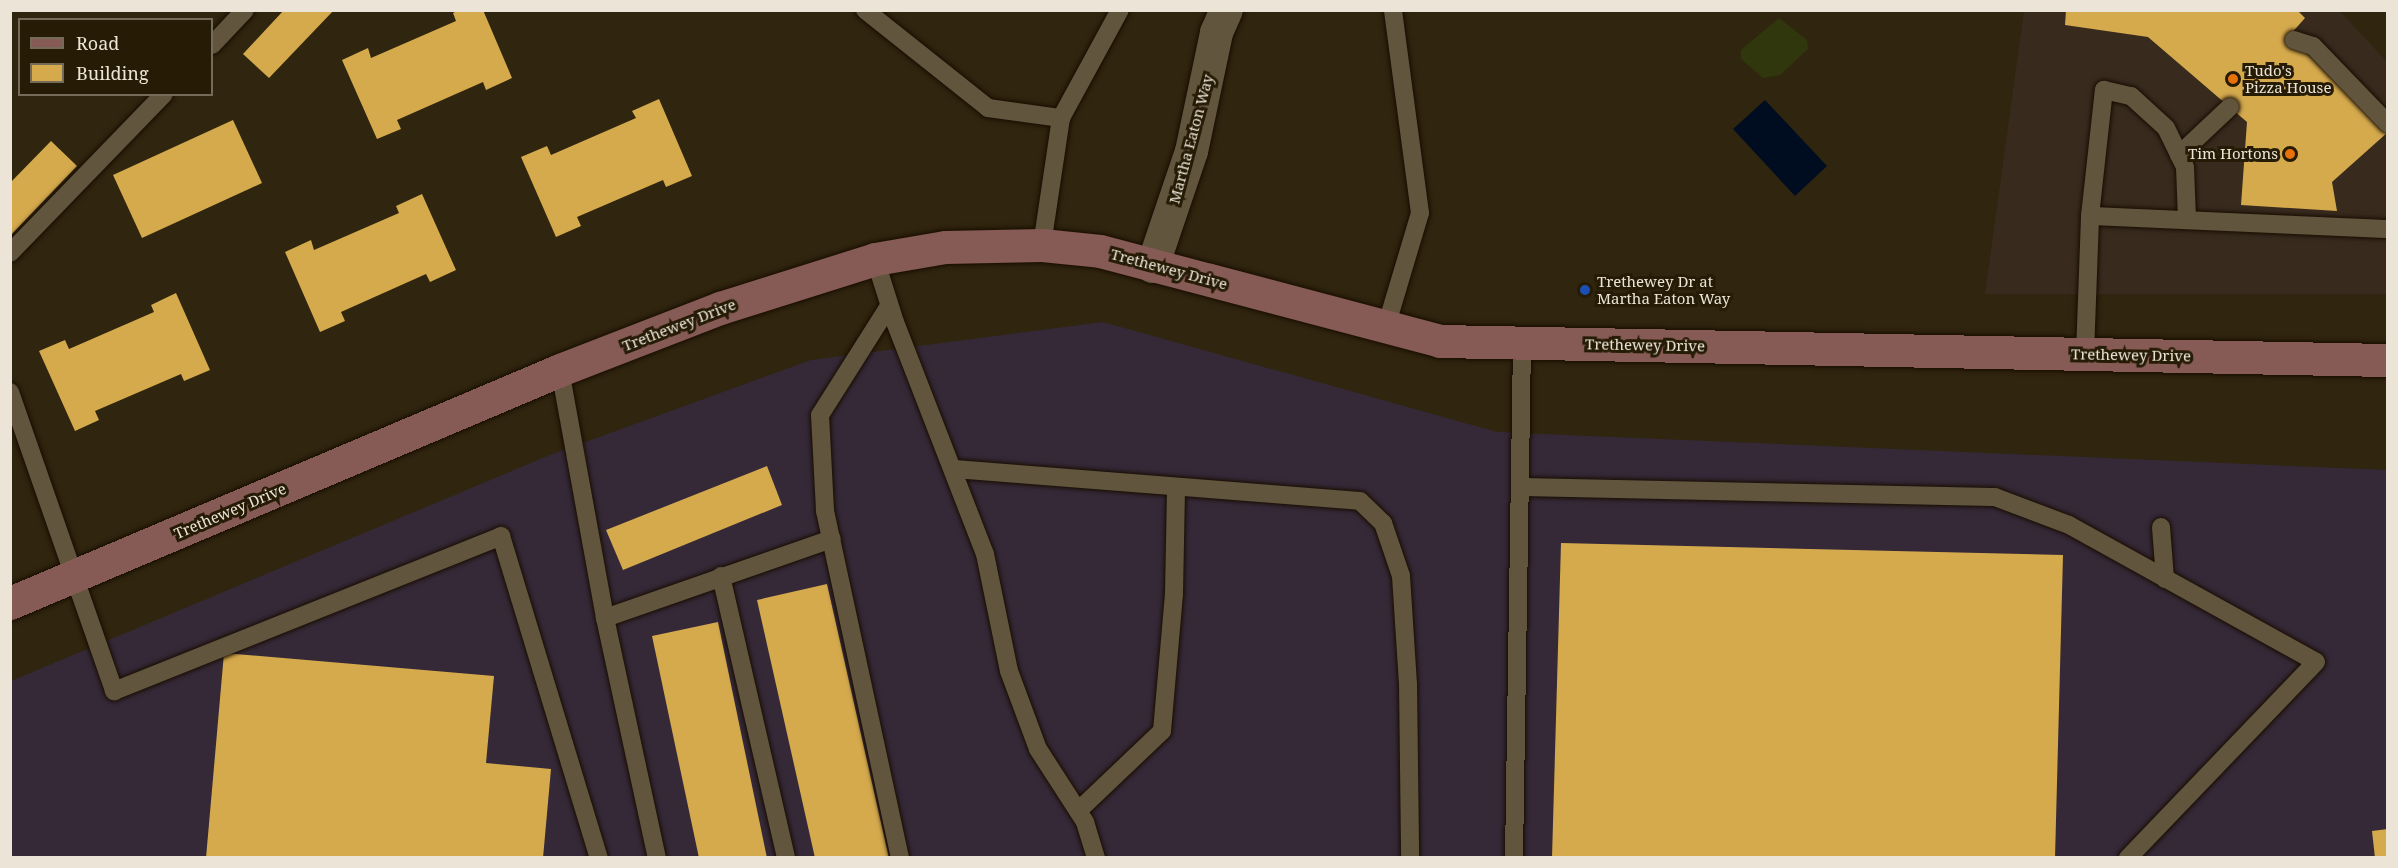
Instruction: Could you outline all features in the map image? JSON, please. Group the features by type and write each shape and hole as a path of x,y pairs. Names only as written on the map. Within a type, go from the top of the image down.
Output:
{"main road":[{"name":"Trethewey Drive","path":"10,603 560,370 720,308 875,260 945,247 1042,245 1100,251 1440,341 2388,360"}],"street":[{"name":"Martha Eaton Way","path":"1152,266 1185,171 1216,32 1226,10"}],"lane":[{"path":"213,44 245,10"},
{"path":"865,10 988,108 1061,118"},
{"path":"1042,245 1061,118 1120,10"},
{"path":"1386,327 1420,213 1393,10"},
{"path":"2294,40 2304,40 2313,46 2388,124"},
{"path":"2085,354 2090,216 2104,90 2132,96 2166,128 2185,167 2187,220"},
{"path":"10,253 162,96"},
{"path":"2179,156 2230,107"},
{"path":"2090,216 2388,229"},
{"path":"875,260 889,306 985,554 1009,671 1038,749 1078,811 1096,858"},
{"path":"889,306 820,415 825,511 900,858"},
{"path":"1514,858 1522,343"},
{"path":"560,370 605,618 657,858"},
{"path":"10,392 114,691 501,536 599,858"},
{"path":"954,469 1360,501 1383,523 1401,576 1408,682 1410,858"},
{"path":"1520,487 1995,497 2069,525 2316,662 2128,858"},
{"path":"1078,811 1162,731 1174,594 1176,488"},
{"path":"2161,527 2165,579"},
{"path":"605,618 832,539"},
{"path":"721,576 786,858"}],"shaded area":[{"path":"2024,11 2340,11 2387,62 2387,294 1985,294"},
{"path":"1103,322 1497,432 2387,470 2387,857 11,858 11,681 550,455 811,360"}],"green space":[{"path":"1779,18 1807,40 1808,49 1780,75 1763,78 1741,59 1741,50"}],"water":[{"path":"1765,100 1827,166 1795,196 1733,129"}],"building":[{"path":"284,10 334,10 269,78 243,54"},
{"path":"459,10 483,10 512,78 486,90 483,82 397,120 401,129 377,139 342,60 368,48 371,58 456,21 453,13"},
{"path":"2066,10 2297,10 2305,18 2289,36 2388,132 2332,182 2337,211 2241,205 2247,122 2148,37 2065,25"},
{"path":"659,99 692,176 666,187 663,180 577,217 581,226 556,237 521,157 547,146 551,155 636,118 632,111"},
{"path":"233,120 262,183 142,238 113,175"},
{"path":"51,141 77,166 10,236 10,183"},
{"path":"422,194 456,270 430,282 426,274 341,312 345,321 320,332 285,252 311,240 314,250 399,213 396,206"},
{"path":"176,293 210,370 184,381 181,374 95,411 99,420 75,431 39,351 65,340 69,349 154,312 151,305"},
{"path":"767,466 782,505 623,570 606,530"},
{"path":"1561,543 2063,555 2055,858 1552,858"},
{"path":"827,584 889,858 815,858 757,600"},
{"path":"718,622 767,858 699,858 652,636"},
{"path":"224,653 494,676 486,763 551,769 543,858 206,858"},
{"path":"2388,829 2388,858 2375,858 2372,831"}],"place":[{"name":"Tudo's Pizza House","path":"2233,79"},
{"name":"Tim Hortons","path":"2290,154"},
{"name":"Trethewey Dr at Martha Eaton Way","path":"1585,290"}]}
